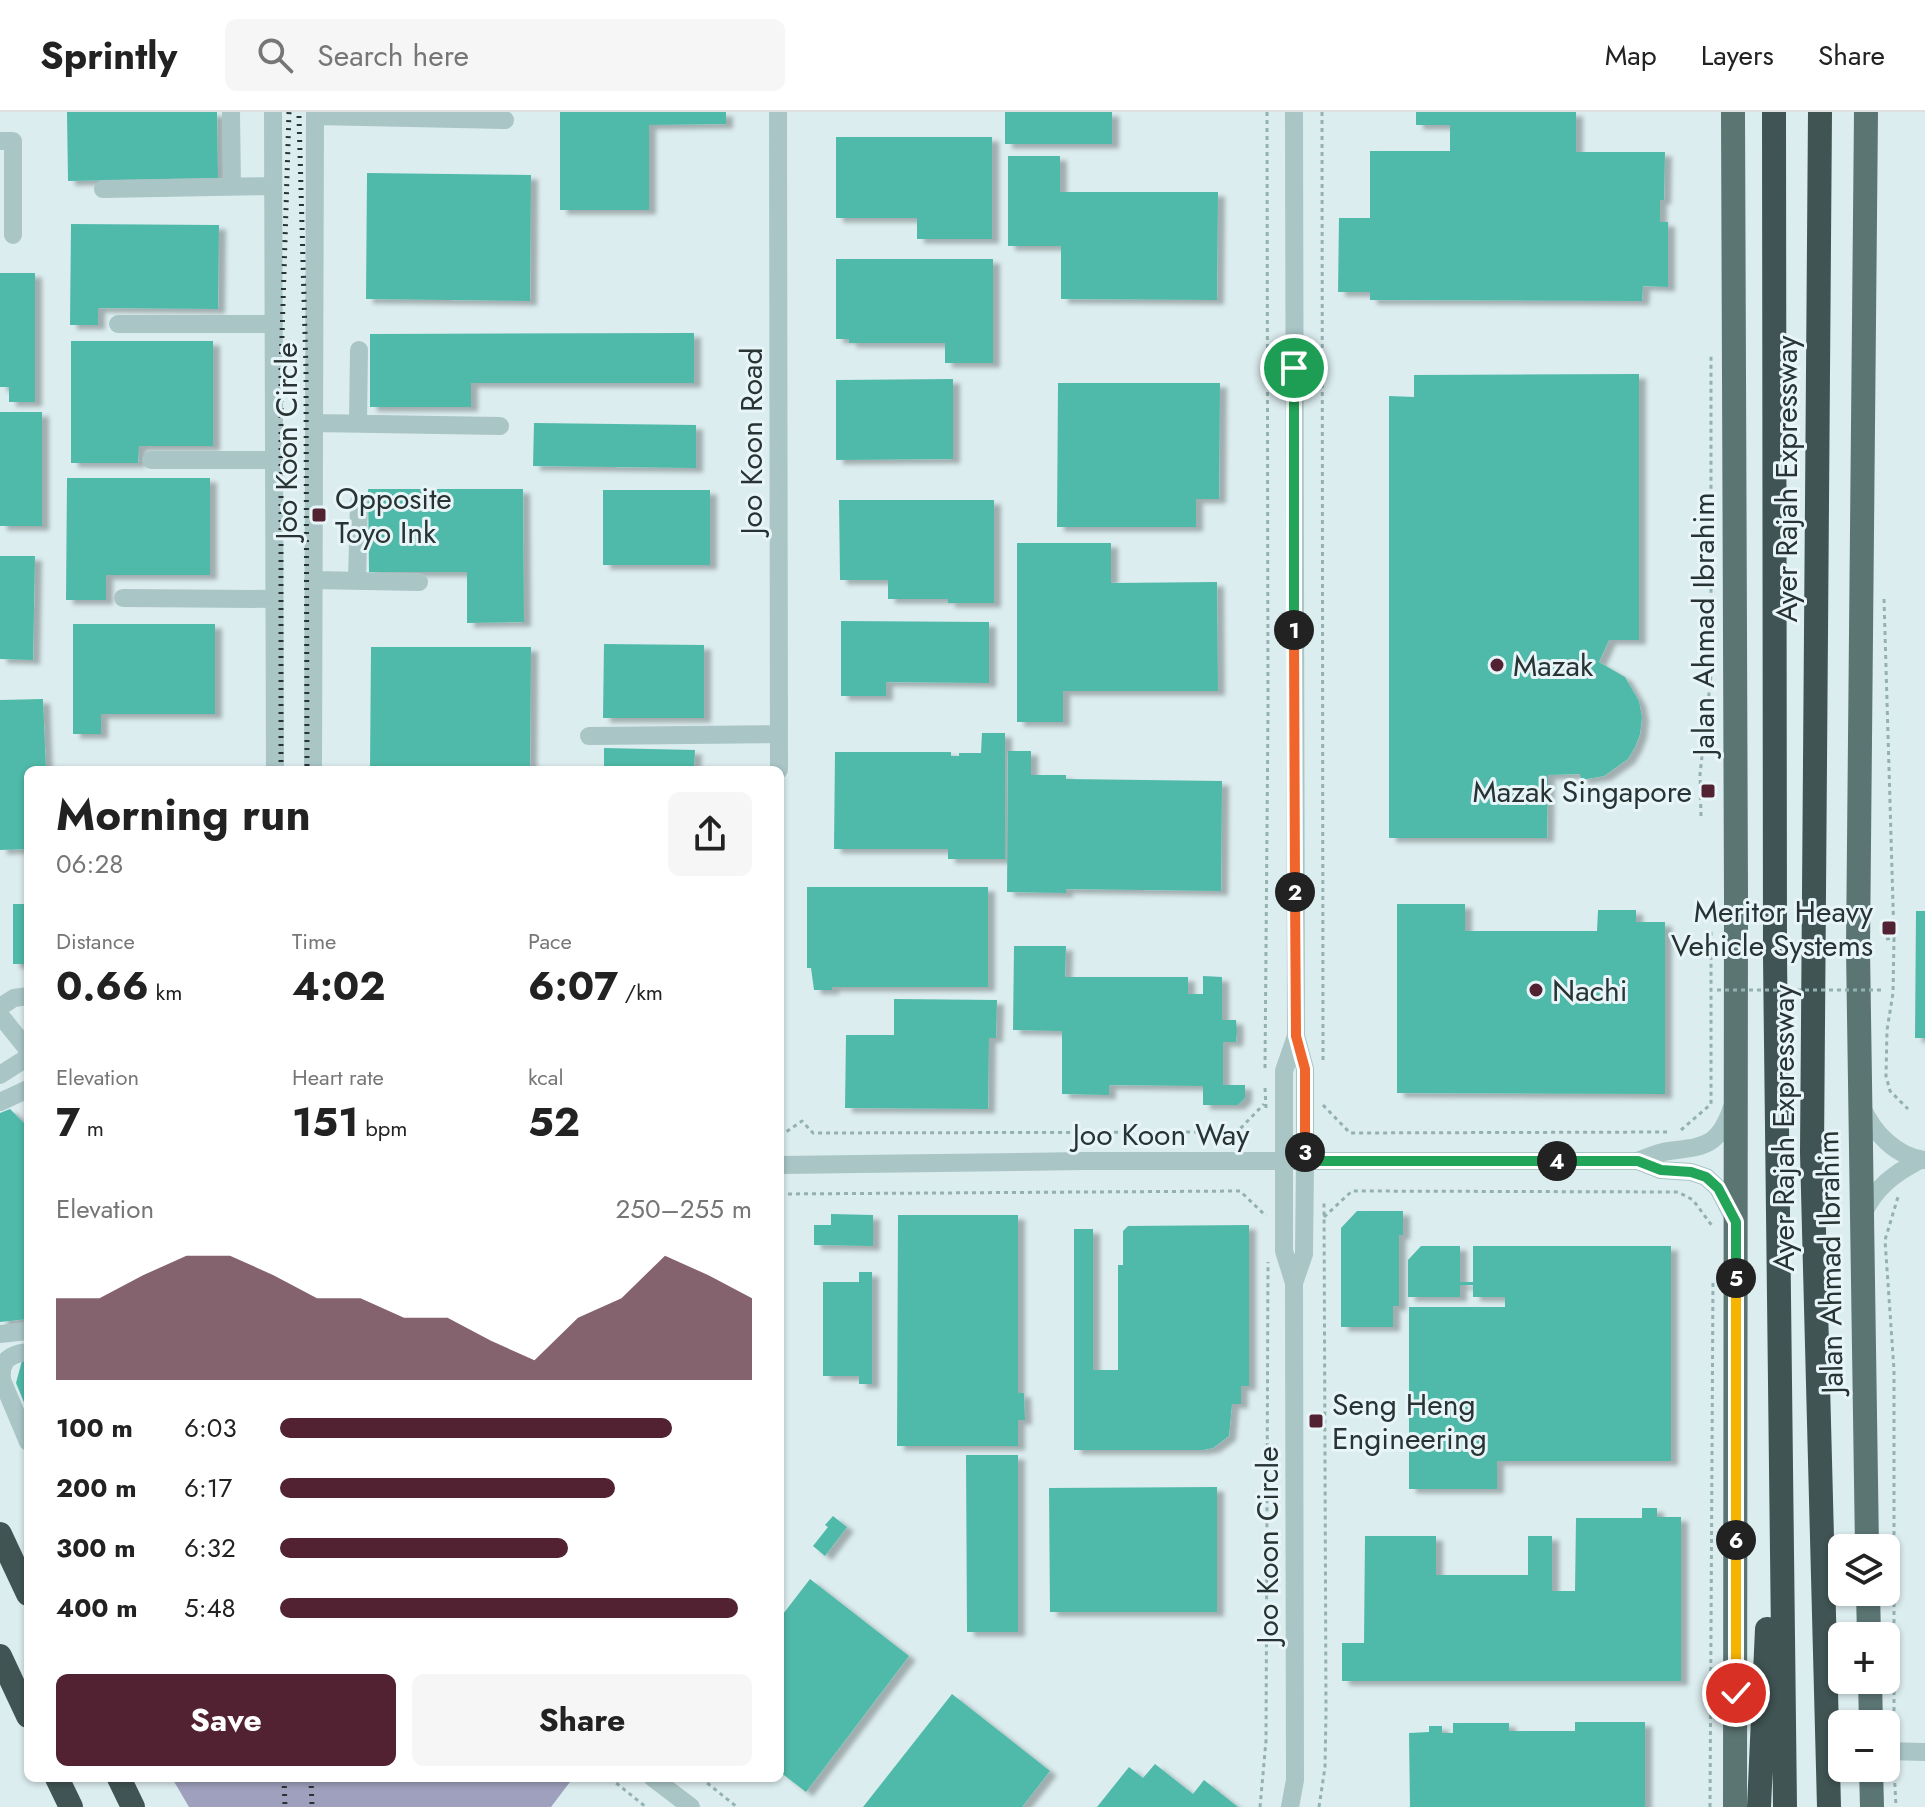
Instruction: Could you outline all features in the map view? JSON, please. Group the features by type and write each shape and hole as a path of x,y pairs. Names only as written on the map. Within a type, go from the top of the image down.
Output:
{"highway":[{"name":"Ayer Rajah Expressway","path":"1774,112 1775,957 1785,1807"},
{"name":"Ayer Rajah Expressway","path":"1820,112 1812,1153 1829,1807"},
{"path":"1759,1807 1779,1427"},
{"path":"0,1534 24,1585"},
{"path":"0,1656 24,1707"},
{"path":"59,1782 71,1807"},
{"path":"121,1782 133,1807"}],"main road":[{"name":"Jalan Ahmad Ibrahim","path":"1733,112 1736,1097 1724,1224 1735,1807"},
{"name":"Jalan Ahmad Ibrahim","path":"1866,112 1858,949 1867,1534"},
{"path":"1871,1782 1872,1807"}],"street":[{"path":"231,112 232,187"},
{"name":"Joo Koon Circle","path":"273,112 275,766"},
{"name":"Joo Koon Road","path":"778,112 779,766"},
{"name":"Joo Koon Circle","path":"1294,112 1296,1036 1305,1069 1304,1254 1294,1283"},
{"path":"315,114 505,120"},
{"name":"Joo Koon Circle","path":"313,766 315,114"},
{"path":"0,141 13,141 13,235"},
{"path":"103,189 273,186"},
{"path":"118,324 274,324"},
{"path":"358,423 359,350"},
{"path":"314,423 500,426"},
{"path":"151,460 274,460"},
{"path":"357,581 359,502"},
{"path":"313,580 419,582"},
{"path":"123,598 274,599"},
{"path":"589,736 779,734"},
{"path":"0,1007 14,998 24,997"},
{"path":"0,1015 24,1045"},
{"name":"Joo Koon Circle","path":"1290,1807 1295,1780 1294,1283 1284,1251 1284,1071 1296,1036"},
{"path":"0,1075 24,1060"},
{"path":"0,1102 24,1095"},
{"name":"Joo Koon Way","path":"1638,1161 1660,1152 1700,1148 1716,1139 1728,1122 1736,1097"},
{"path":"1860,1101 1877,1134 1902,1153 1923,1160"},
{"path":"1860,1224 1869,1202 1891,1176 1923,1160"},
{"name":"Joo Koon Way","path":"784,1165 1638,1161 1661,1170 1691,1172 1706,1177 1718,1188 1724,1224"},
{"path":"0,1334 24,1331"},
{"path":"24,1352 13,1353 5,1359 0,1371 24,1432"},
{"path":"1900,1751 1925,1752"},
{"path":"658,1782 691,1807"}],"path":[{"path":"1265,1072 1267,112"},
{"path":"1322,112 1323,1073"},
{"path":"1701,816 1700,774 1711,676 1712,348"},
{"path":"1884,595 1894,938 1886,1076 1890,1091 1908,1109"},
{"path":"1324,1119 1323,1105 1350,1133 1679,1132 1711,1104 1711,931"},
{"path":"1886,939 1894,938"},
{"path":"1717,990 1884,990"},
{"path":"1265,1088 1264,1104 1270,1115"},
{"path":"784,1133 802,1121 813,1133 1237,1132 1264,1104"},
{"path":"1890,1710 1894,1370 1885,1240 1899,1190"},
{"path":"784,1194 1240,1191 1269,1219 1269,1204"},
{"path":"1324,1217 1352,1191 1678,1192 1724,1224"},
{"path":"1319,1807 1325,1767 1326,1712 1324,1203"},
{"path":"1260,1807 1266,1741 1268,1248"},
{"path":"1710,1807 1713,1275"},
{"path":"615,1782 646,1807"},
{"path":"706,1782 737,1807"},
{"path":"1893,1782 1896,1807"}],"shaded area":[{"path":"174,1782 570,1782 551,1807 189,1807"}],"building":[{"path":"67,112 217,112 218,178 68,181"},
{"path":"560,112 726,112 726,124 649,125 649,210 560,210"},
{"path":"1005,112 1112,112 1112,144 1005,144"},
{"path":"1416,112 1576,112 1576,152 1665,152 1664,200 1660,200 1660,222 1668,222 1668,287 1643,286 1642,301 1370,300 1370,292 1338,292 1339,218 1370,218 1370,151 1450,151 1450,125 1416,125"},
{"path":"836,137 992,137 992,239 917,239 917,218 836,218"},
{"path":"1008,156 1060,156 1060,192 1218,192 1217,300 1061,299 1061,246 1008,246"},
{"path":"367,173 531,175 530,301 366,299"},
{"path":"71,224 219,225 218,309 98,308 98,325 70,325"},
{"path":"836,259 993,259 993,363 945,363 945,343 849,343 849,339 836,339"},
{"path":"0,273 35,273 35,402 9,402 9,387 0,387"},
{"path":"694,333 694,383 471,383 471,407 370,407 370,334"},
{"path":"71,341 213,341 213,446 139,446 138,463 71,463"},
{"path":"1639,374 1639,640 1609,640 1599,662 1625,677 1639,701 1642,717 1635,747 1628,759 1604,776 1581,780 1580,774 1548,775 1547,838 1389,838 1389,396 1414,397 1414,375"},
{"path":"953,379 953,459 836,460 836,380"},
{"path":"1058,383 1220,383 1219,499 1196,499 1196,527 1057,527"},
{"path":"0,412 42,412 42,526 0,526"},
{"path":"534,423 696,425 696,468 533,466"},
{"path":"67,478 210,478 210,575 106,575 106,600 66,600"},
{"path":"368,489 523,489 524,622 467,623 467,572 369,572"},
{"path":"603,490 710,490 710,565 603,565"},
{"path":"839,500 994,500 994,603 888,599 888,580 840,580"},
{"path":"1017,543 1111,543 1111,583 1217,582 1218,691 1063,691 1063,722 1017,722"},
{"path":"0,556 35,556 33,660 0,659"},
{"path":"841,621 989,622 989,683 886,682 886,696 841,696"},
{"path":"73,624 215,624 215,714 101,714 101,734 73,734"},
{"path":"604,644 704,645 704,718 603,718"},
{"path":"371,647 531,647 530,766 370,766"},
{"path":"43,699 46,766 24,766 24,849 0,850 0,700"},
{"path":"982,733 1005,733 1005,859 948,859 948,849 834,849 835,752 951,752 951,756 959,756 959,753 981,753"},
{"path":"604,748 695,750 694,766 604,766"},
{"path":"1008,751 1031,751 1031,775 1066,775 1066,779 1222,781 1221,891 1066,889 1066,893 1007,892"},
{"path":"807,887 988,887 988,987 832,987 832,990 814,990 811,968 807,968"},
{"path":"13,904 24,904 24,964 13,964"},
{"path":"1397,904 1465,904 1465,931 1597,931 1598,910 1636,910 1636,922 1665,922 1665,1094 1397,1093"},
{"path":"1916,911 1925,911 1925,1038 1915,1038"},
{"path":"1014,946 1066,946 1065,977 1188,977 1188,994 1203,994 1203,976 1222,977 1222,1020 1236,1020 1237,1031 1236,1042 1223,1042 1223,1085 1245,1085 1245,1098 1238,1105 1203,1105 1203,1086 1109,1085 1109,1095 1062,1094 1062,1031 1013,1030"},
{"path":"894,999 997,1000 996,1038 989,1038 988,1109 845,1108 846,1035 894,1035"},
{"path":"10,1109 24,1123 24,1319 0,1322 0,1113"},
{"path":"1357,1211 1403,1211 1403,1235 1399,1235 1399,1306 1393,1306 1393,1327 1341,1327 1341,1228"},
{"path":"831,1214 873,1215 873,1246 814,1245 814,1225 831,1225"},
{"path":"898,1215 1018,1215 1018,1393 1024,1393 1025,1420 1018,1420 1018,1446 897,1446"},
{"path":"1249,1225 1249,1386 1241,1386 1241,1404 1232,1404 1229,1436 1213,1448 1203,1450 1074,1450 1074,1229 1093,1229 1093,1370 1118,1370 1118,1265 1123,1265 1123,1231 1128,1226"},
{"path":"1421,1246 1460,1246 1460,1282 1473,1282 1473,1246 1671,1246 1671,1461 1497,1461 1497,1489 1409,1489 1409,1307 1505,1307 1505,1297 1473,1297 1473,1285 1460,1285 1460,1297 1408,1297 1408,1260"},
{"path":"859,1272 872,1272 872,1384 859,1384 859,1376 823,1376 823,1282 859,1282"},
{"path":"23,1357 24,1357 24,1402 16,1383"},
{"path":"966,1455 1018,1455 1018,1632 967,1632"},
{"path":"1217,1487 1217,1612 1050,1612 1049,1488"},
{"path":"1642,1508 1657,1508 1657,1517 1681,1517 1681,1681 1342,1681 1342,1643 1364,1643 1365,1536 1436,1536 1436,1575 1528,1575 1528,1536 1552,1536 1552,1591 1575,1591 1576,1518 1642,1518"},
{"path":"833,1516 847,1527 825,1556 813,1546"},
{"path":"810,1579 909,1656 806,1792 784,1775 784,1613"},
{"path":"952,1694 1050,1771 1022,1807 863,1807"},
{"path":"1575,1722 1645,1722 1645,1807 1410,1807 1409,1733 1429,1732 1429,1726 1442,1726 1442,1733 1453,1733 1453,1723 1509,1723 1509,1731 1575,1731"},
{"path":"1155,1764 1193,1794 1204,1780 1238,1807 1097,1807 1129,1767 1143,1778"}],"railway":[{"path":"281,766 281,368 289,112"},
{"path":"299,116 306,370 307,766"},
{"path":"284,1782 285,1807"},
{"path":"311,1782 312,1807"}],"place":[{"name":"Opposite Toyo Ink","path":"319,515"},
{"name":"Mazak","path":"1497,665"},
{"name":"Mazak Singapore","path":"1708,791"},
{"name":"Meritor Heavy Vehicle Systems","path":"1889,928"},
{"name":"Nachi","path":"1536,990"},
{"name":"Seng Heng Engineering","path":"1316,1421"}],"route":[{"path":"1294,368 1296,1036 1305,1069 1305,1161 1638,1161 1661,1170 1691,1172 1706,1177 1718,1188 1736,1222 1736,1693"}]}
